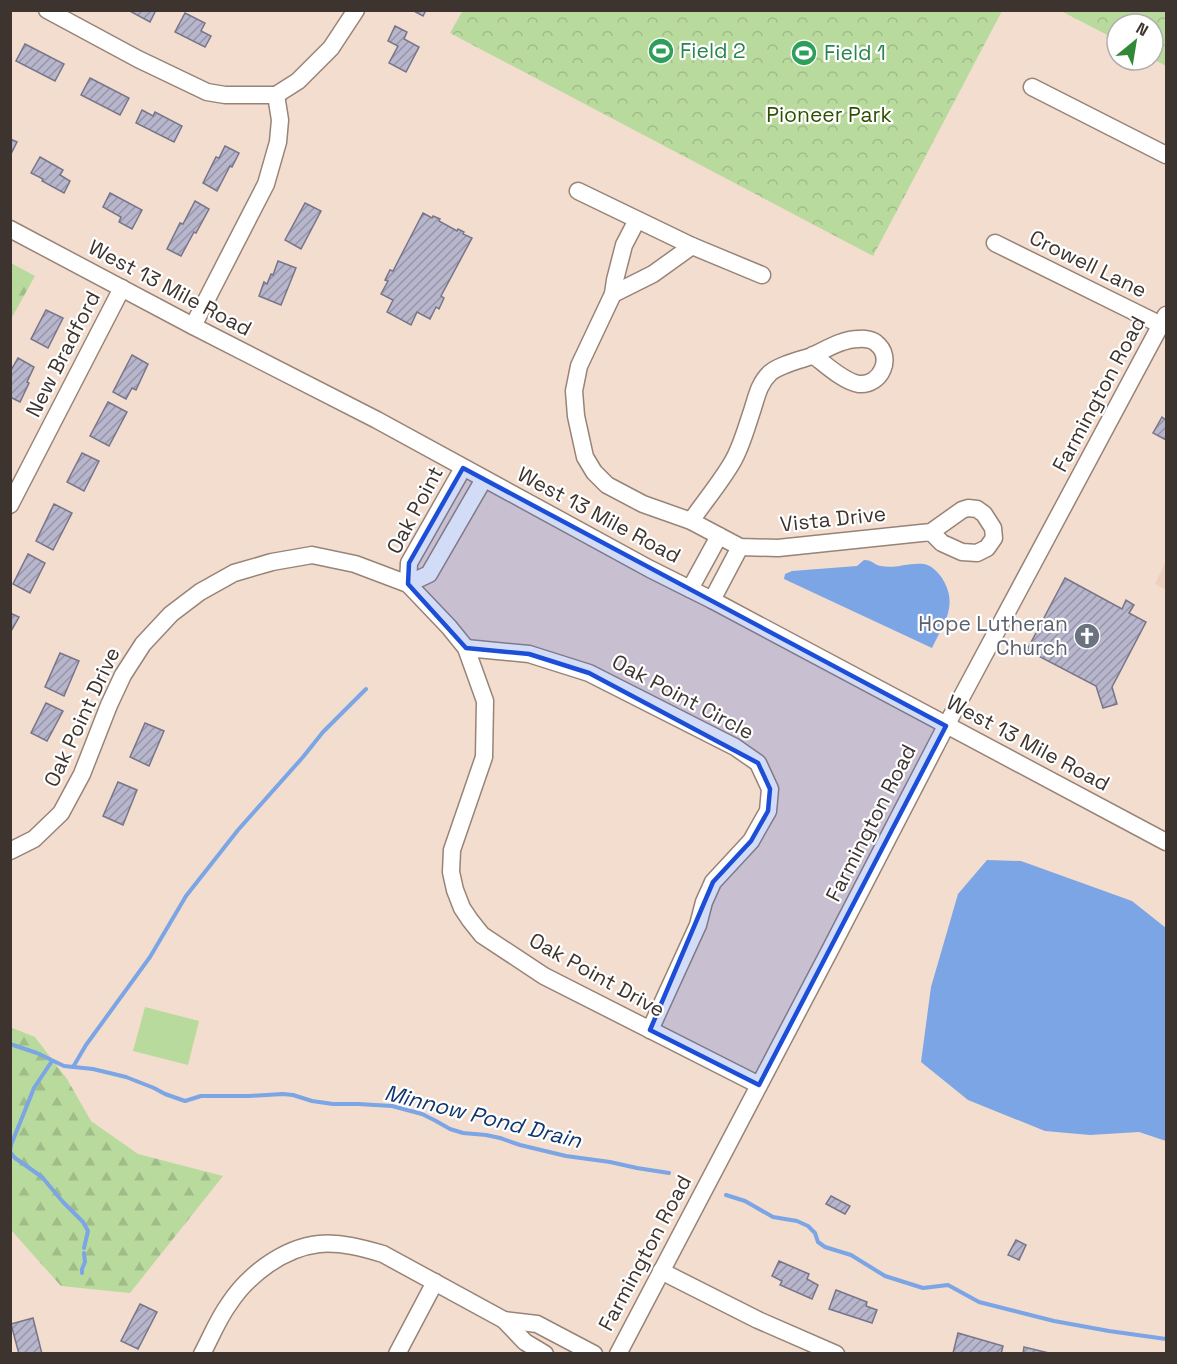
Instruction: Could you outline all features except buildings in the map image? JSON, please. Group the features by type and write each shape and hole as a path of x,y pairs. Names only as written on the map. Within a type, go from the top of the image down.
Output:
{"street":[{"path":"47,10 138,59 207,92 225,95 276,95 298,81 331,48 356,10"},
{"path":"1032,87 1167,155"},
{"path":"193,326 266,184 278,142 279,120 276,95"},
{"path":"578,191 692,246 762,275"},
{"name":"Vista Drive","path":"637,220 624,245 613,294 579,366 574,391 576,416 585,457 594,472 608,485 643,504 691,521 740,547 778,548 931,532"},
{"name":"West 13 Mile Road","path":"10,229 377,420 641,564 1167,842"},
{"name":"Crowell Lane","path":"995,243 1164,320"},
{"path":"613,294 654,274 692,246"},
{"name":"New Bradford","path":"10,505 122,288"},
{"name":"Farmington Road","path":"618,1353 946,726 1164,320"},
{"path":"691,521 733,460 759,389 771,372 813,355"},
{"name":"Oak Point","path":"463,468 409,563 408,584 429,574 484,479"},
{"path":"690,589 719,536"},
{"path":"712,600 740,547"},
{"name":"Oak Point Drive","path":"10,851 34,839 61,813 82,774 123,675 143,644 171,614 200,592 234,573 272,562 312,555 356,564 408,584 449,627 466,648 485,701 484,757 452,850 451,872 455,890 470,920 483,935 544,976 759,1085"},
{"name":"Oak Point Circle","path":"466,648 529,654 589,673 735,747 758,763 770,789 768,811 751,841 713,882 704,902 698,925 650,1030"},
{"path":"202,1353 228,1305 245,1283 262,1268 295,1250 319,1244 363,1248 383,1254 504,1320 525,1342 545,1353"},
{"path":"661,1271 758,1320 836,1353"},
{"path":"397,1353 435,1282"},
{"path":"504,1320 537,1324 594,1353"}],"highlighted area":[{"path":"463,468 946,726 759,1085 650,1030 713,882 751,841 768,811 770,789 758,763 589,673 529,654 466,648 408,584 409,563"}],"shaded area":[{"path":"1166,561 1166,590 1155,584"}],"green space":[{"name":"Pioneer Park","path":"463,10 1002,11 873,256 450,33"},
{"path":"1061,11 1166,11 1166,66 1165,12 1105,12 1105,34"},
{"path":"11,263 35,276 11,319"},
{"path":"145,1007 199,1021 188,1065 133,1051"},
{"path":"10,1027 35,1037 67,1079 91,1121 138,1154 223,1176 130,1293 61,1286 11,1230"}],"water":[{"path":"864,560 886,567 924,564 932,567 940,576 949,597 948,614 932,648 784,579 785,574 792,571 857,566"},
{"path":"987,860 1021,861 1132,901 1166,928 1166,1141 1139,1132 1090,1135 1045,1131 968,1100 921,1062 931,987 958,894"}],"waterway":[{"path":"73,1067 86,1045 150,957 186,896 238,830 323,732 366,689"},
{"name":"Minnow Pond Drain","path":"10,1044 37,1053 64,1066 93,1069 126,1077 185,1101 201,1096 283,1094 333,1104 392,1106 422,1114 450,1129 463,1133 500,1138 566,1156 669,1173"},
{"path":"10,1151 34,1088 52,1061"},
{"path":"10,1152 42,1177 83,1222 88,1231 84,1248"},
{"name":"Minnow Pond Drain","path":"726,1195 745,1201 773,1217 797,1221 808,1226 815,1233 818,1242 825,1247 851,1255 885,1276 923,1288 948,1285 979,1302 1054,1321 1166,1339"},
{"path":"82,1273 85,1262 84,1253"}],"place":[{"name":"Field 2","path":"661,51"},
{"name":"Field 1","path":"804,53"},
{"name":"Hope Lutheran Church","path":"1087,636"}]}
